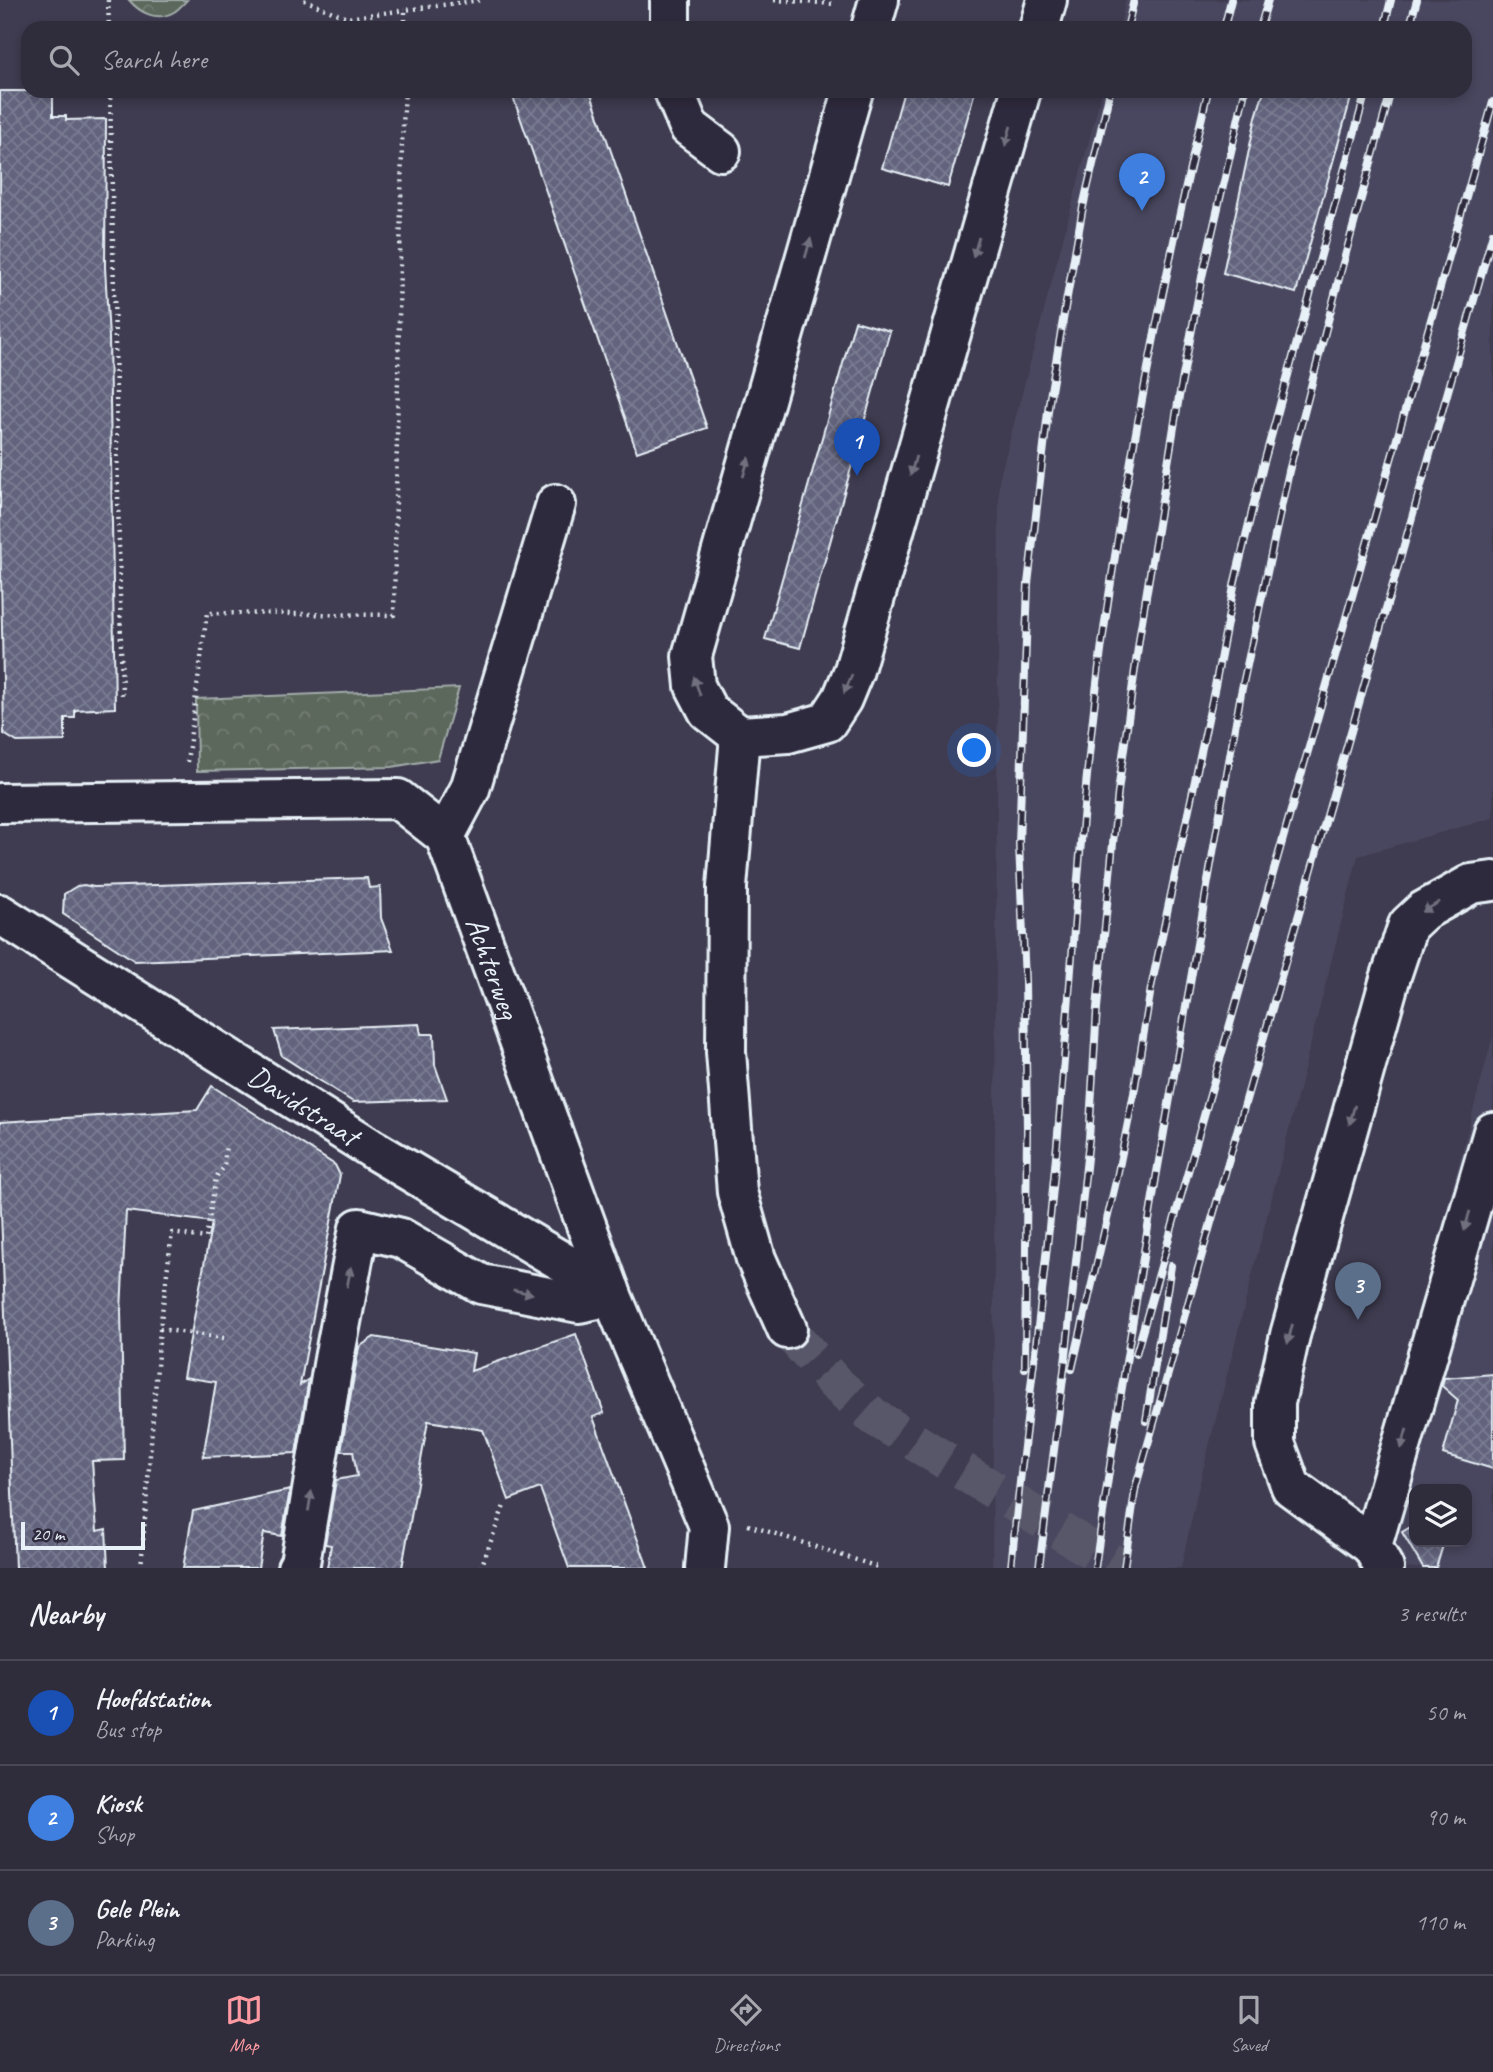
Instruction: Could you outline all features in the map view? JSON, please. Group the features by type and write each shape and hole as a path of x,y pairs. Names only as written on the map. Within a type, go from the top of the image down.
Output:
{"street":[{"path":"670,0 670,21"},
{"path":"873,21 879,0"},
{"path":"1041,21 1047,0"},
{"path":"677,98 689,127 722,151"},
{"path":"851,98 692,656 695,686 708,711 740,736 788,733 827,722 842,699 854,670 1019,98"},
{"path":"0,803 398,799 446,836 470,789 556,503"},
{"path":"740,736 727,887 726,1052 737,1192 756,1259 787,1329"},
{"name":"Achterweg","path":"446,836 611,1293 709,1526"},
{"path":"1493,881 1471,884 1423,911 1408,925 1390,979 1293,1322 1275,1403 1275,1443 1291,1487 1378,1557 1493,1132"},
{"name":"Davidstraat","path":"0,914 374,1150 611,1293"},
{"path":"297,1568 359,1228 401,1238 481,1284 579,1303 611,1293"},
{"path":"705,1568 709,1526"}],"path":[{"path":"108,0 109,21"},
{"path":"304,0 347,18 481,0"},
{"path":"774,0 835,5 835,0"},
{"path":"405,10 405,21"},
{"path":"110,98 122,696"},
{"path":"181,801 207,613 394,615 405,98"},
{"path":"141,1568 160,1329 172,1233 206,1238 216,1177 224,1167 226,1144"},
{"path":"160,1329 224,1338"},
{"path":"481,1568 505,1503"},
{"path":"709,1526 743,1524 881,1568"}],"shaded area":[{"path":"1126,0 1493,0 1493,818 1358,856 1198,1490 1181,1568 992,1568 999,480 1100,98 1472,98 1472,21 1121,21"},
{"path":"1493,1036 1493,1568 1368,1568 1356,1548"}],"green space":[{"path":"129,0 187,0 168,15 155,16 138,9"},
{"path":"459,688 438,759 392,767 197,771 196,699"}],"building":[{"path":"0,91 21,91 21,98 53,98 53,116 66,116 66,120 106,119 105,267 109,338 115,708 75,710 75,718 65,718 65,741 17,742 4,734 0,523"},
{"path":"513,98 592,98 707,428 637,452"},
{"path":"902,98 973,98 948,187 882,168"},
{"path":"1262,98 1351,98 1296,293 1223,273"},
{"path":"855,321 890,331 800,648 765,639"},
{"path":"367,878 369,888 380,887 381,918 393,950 135,961 63,914 64,894 84,885 94,887"},
{"path":"419,1024 421,1034 434,1034 435,1065 447,1099 353,1102 282,1056 274,1030"},
{"path":"212,1086 335,1165 340,1175 300,1385 309,1379 296,1453 203,1457 216,1382 183,1377 212,1222 126,1211 121,1311 124,1460 92,1461 97,1531 106,1529 108,1568 15,1568 0,1187 0,1122 197,1110"},
{"path":"576,1334 604,1413 593,1417 648,1568 569,1568 540,1488 509,1500 483,1430 428,1421 402,1568 327,1568 331,1545 325,1544 336,1480 357,1476 353,1451 341,1451 359,1347 374,1337 474,1353 471,1371"},
{"path":"1493,1374 1493,1469 1443,1454 1458,1400 1442,1386 1444,1378"},
{"path":"290,1490 282,1536 264,1533 258,1568 183,1568 193,1511"},
{"path":"1409,1528 1409,1544 1402,1532"},
{"path":"1411,1547 1442,1547 1436,1568 1423,1568"}],"tunnel":[{"path":"787,1329 835,1383 874,1417 1121,1568"}],"railway":[{"path":"1129,21 1134,0"},
{"path":"1226,21 1231,0"},
{"path":"1262,21 1268,0"},
{"path":"1386,21 1391,0"},
{"path":"1411,21 1417,0"},
{"path":"1025,1368 1027,1128 1025,981 1019,844 1028,584 1049,403 1083,207 1108,98"},
{"path":"1011,1568 1053,1188 1087,774 1103,636 1149,362 1206,98"},
{"path":"1039,1568 1066,1355 1089,1139 1097,1008 1118,792 1140,633 1202,277 1243,98"},
{"path":"1072,1369 1117,1177 1151,988 1235,581 1263,466 1364,98"},
{"path":"1095,1568 1156,1178 1241,693 1289,471 1389,98"},
{"path":"1136,1354 1493,102"},
{"path":"1134,1493 1493,233"},
{"path":"1146,1421 1171,1266"},
{"path":"1124,1568 1136,1484"}],"place":[{"name":"Kiosk","path":"1142,211"},
{"name":"Hoofdstation","path":"857,476"},
{"name":"Gele Plein","path":"1358,1320"}]}
